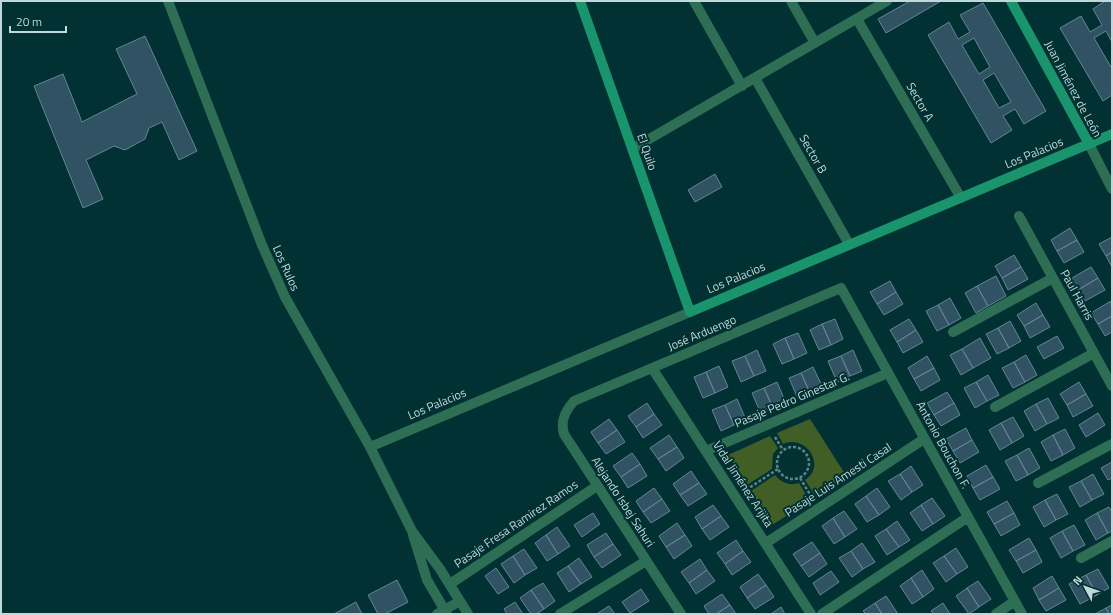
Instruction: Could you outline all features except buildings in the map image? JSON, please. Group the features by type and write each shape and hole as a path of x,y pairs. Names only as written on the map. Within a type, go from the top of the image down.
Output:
{"street":[{"name":"Los Rulos","path":"168,1 262,245 284,297 370,447 412,531 450,584 468,614"},
{"name":"El Quilo","path":"580,1 690,312"},
{"path":"694,1 742,86"},
{"path":"791,1 815,43"},
{"path":"632,149 887,1"},
{"name":"Juan Jiménez de León","path":"1011,1 1112,189"},
{"name":"Sector A","path":"856,19 961,198"},
{"name":"Sector B","path":"755,78 849,244"},
{"name":"Los Palacios","path":"370,447 1112,134"},
{"name":"Paul Harris","path":"1019,216 1112,386"},
{"path":"953,332 1053,278"},
{"name":"José Arduengo","path":"574,401 841,288"},
{"name":"Antonio Bouchon F.","path":"841,288 1022,614"},
{"path":"995,407 1094,353"},
{"name":"Vidal Jiménez Arijita","path":"652,368 811,614"},
{"name":"Pasaje Pedro Ginestar G.","path":"706,451 888,373"},
{"name":"Alejando Isbej Sahuri","path":"574,401 567,409 563,418 562,426 564,434 681,614"},
{"name":"Pasaje Luis Amesti Casal","path":"766,544 924,439"},
{"path":"1038,483 1112,444"},
{"name":"Pasaje Fresa Ramirez Ramos","path":"450,584 597,486"},
{"path":"822,614 968,517"},
{"name":"Los Rulos","path":"412,531 417,554 427,580 443,613"},
{"path":"1081,558 1112,541"},
{"path":"560,614 646,561"},
{"path":"443,613 460,601"},
{"path":"996,614 1015,602"}],"path":[{"path":"794,447 801,449 806,454 809,464 805,474 800,478 789,479 783,476 778,469 778,458 781,452 787,448 794,447"},
{"path":"735,496 778,469"},
{"path":"800,478 819,508"}],"green space":[{"path":"810,419 847,477 816,497 805,480 811,474 814,467 814,460 811,453 806,447 799,443 791,442 783,444 777,433"},
{"path":"770,436 778,448 773,454 772,469 747,485 728,455"},
{"path":"775,475 786,483 799,483 810,501 772,525 751,491"}]}
